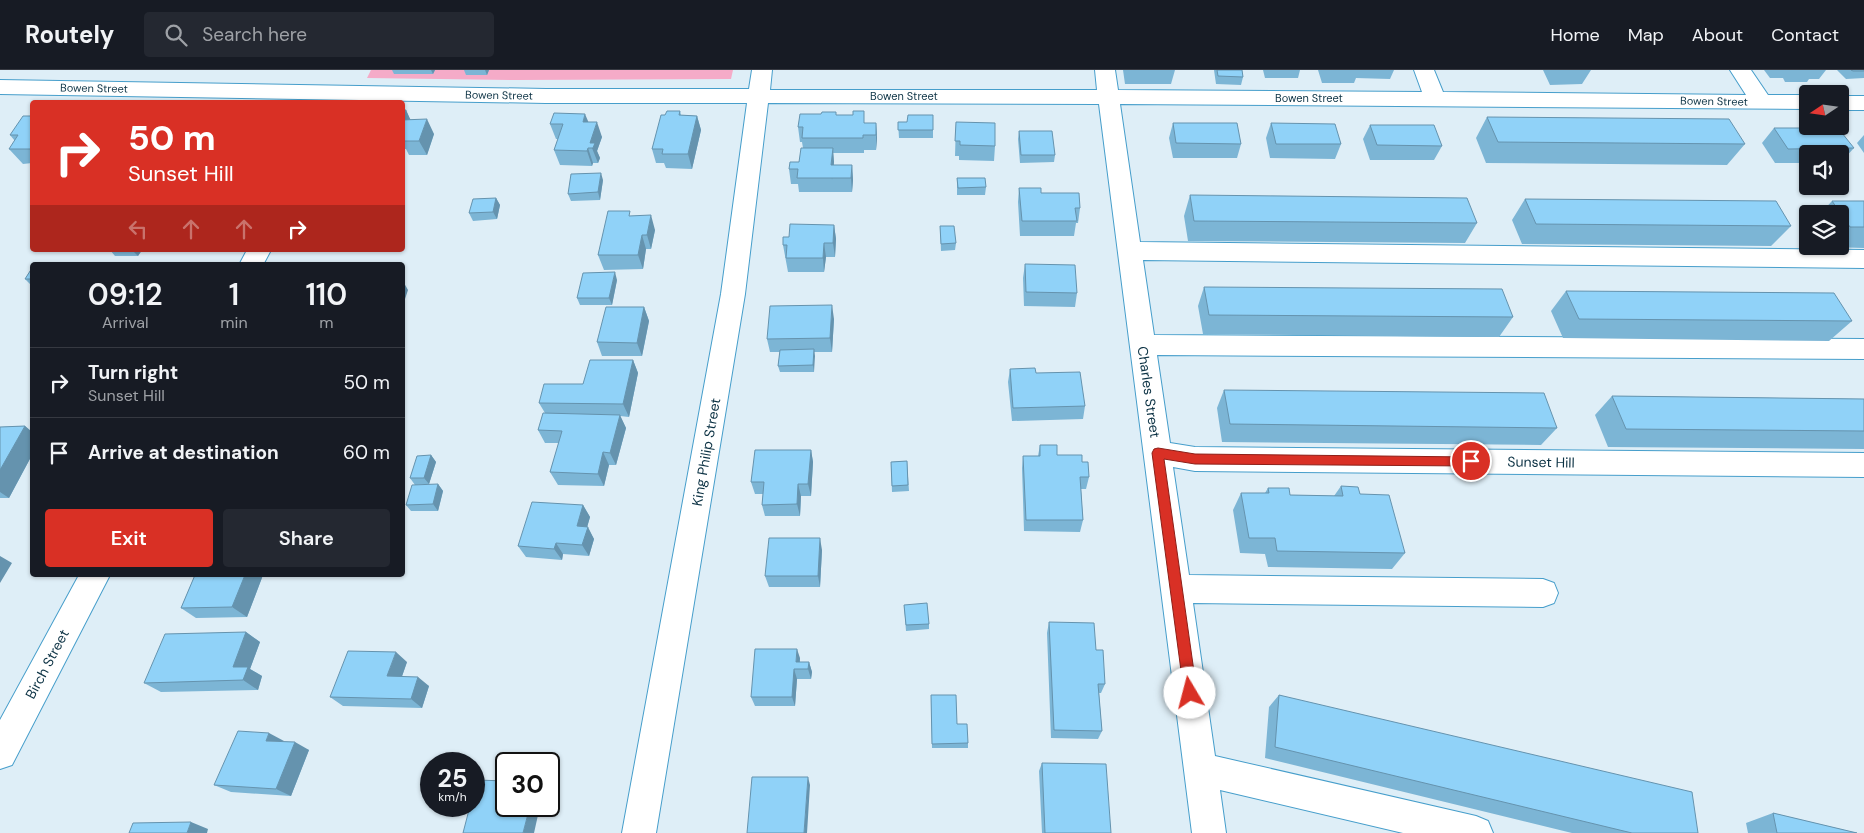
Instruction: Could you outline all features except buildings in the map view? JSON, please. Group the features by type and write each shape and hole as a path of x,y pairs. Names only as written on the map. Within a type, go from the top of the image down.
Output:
{"street":[{"path":"338,98 352,70"},
{"path":"1424,70 1435,98"},
{"path":"1740,70 1762,102"},
{"name":"Bowen Street","path":"0,87 338,98 546,96 760,83 1107,83 1435,98 1799,102"},
{"name":"King Philip Street","path":"639,833 733,294 760,83"},
{"name":"Charles Street","path":"1107,83 1209,833"},
{"path":"1849,103 1864,103"},
{"path":"1130,251 1864,259"},
{"path":"1143,345 1864,349"},
{"name":"Sunset Hill","path":"1158,453 1195,459 1864,465"},
{"name":"Birch Street","path":"0,752 94,577"},
{"path":"1176,589 1543,593"},
{"path":"1201,769 1476,833"}],"shaded area":[{"path":"371,70 733,70 731,79 517,80 367,78"}],"route":[{"path":"1190,693 1158,453 1195,459 1471,461"}]}
